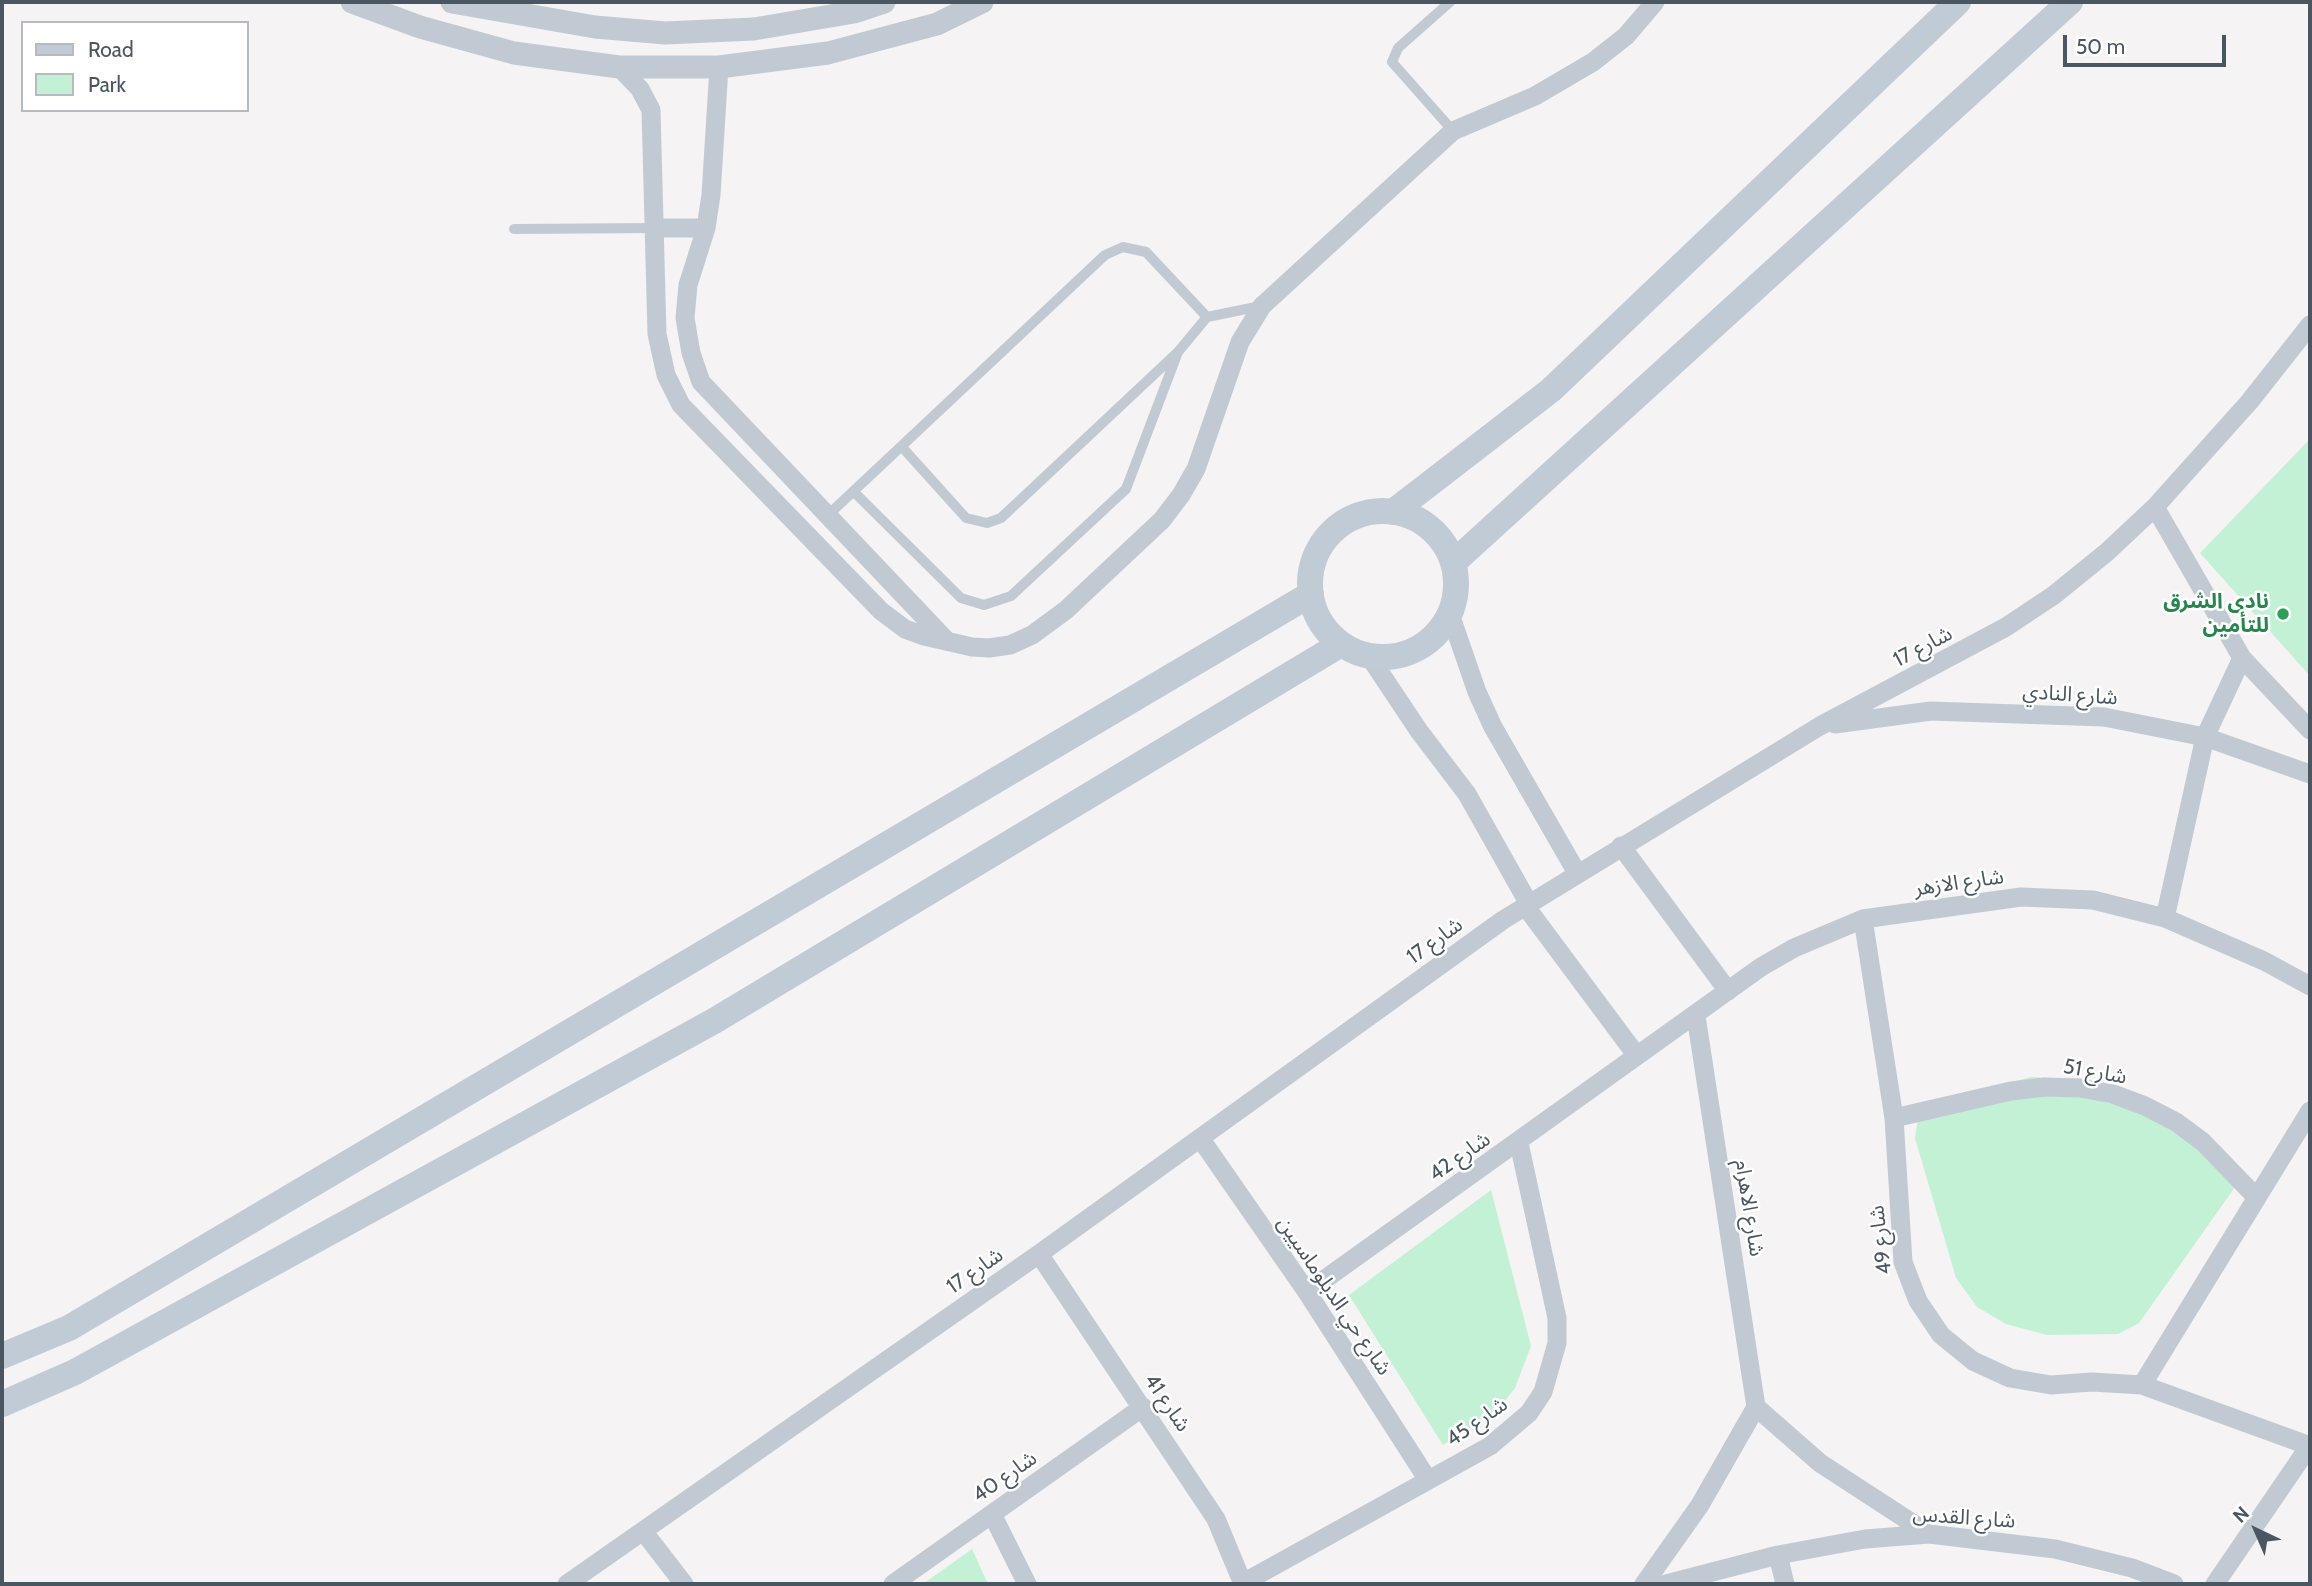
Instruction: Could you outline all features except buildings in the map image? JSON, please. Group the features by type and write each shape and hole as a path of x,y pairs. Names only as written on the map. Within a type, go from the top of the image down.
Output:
{"main road":[{"path":"1392,512 1551,390 1958,2"},
{"path":"1453,563 2070,2"},
{"path":"1392,512 1413,517 1430,528 1444,544 1453,563 1456,589 1450,614 1436,634 1417,649 1385,657 1369,656 1341,644 1321,622 1311,594 1313,565 1332,533 1349,520 1363,514 1392,512"},
{"path":"2,1356 69,1328 1311,594"},
{"path":"2,1404 75,1372 714,1021 1341,644"}],"street":[{"path":"352,2 420,27 514,53 619,67 719,66 828,53 937,24 982,2"},
{"path":"453,2 621,29 665,33 754,29 854,12 884,2"},
{"path":"621,29 619,67 640,89 651,110 657,334 671,385 681,405 881,611 905,629 972,647 989,648 1010,645 1032,635 1066,610 1161,520 1196,469 1240,342 1262,306 1453,131 1535,96 1593,62 1626,36 1655,2"},
{"path":"719,66 706,228 688,285 685,318 691,353 701,382 946,640"},
{"path":"655,228 706,228"},
{"name":"شارع 17","path":"567,1584 1039,1254 1503,920 1820,726 2006,627 2107,552 2155,508 2250,401 2310,326"},
{"path":"2155,508 2242,658 2310,730"},
{"path":"808,536 827,517"},
{"path":"1450,614 1477,692 1493,727 1577,873"},
{"path":"1369,656 1419,731 1467,794 1527,906 1637,1056"},
{"path":"2165,918 2205,737 2242,658"},
{"name":"شارع النادي","path":"1820,726 1931,711 2104,717 2205,737 2310,774"},
{"path":"1621,846 1728,991"},
{"name":"شارع الازهر","path":"1637,1056 1794,948 1863,919 2021,897 2094,900 2165,918 2264,961 2310,986"},
{"name":"شارع 49","path":"1863,919 1894,1118 1903,1262 1917,1301 1941,1335 1973,1361 2010,1378 2050,1385 2103,1382 2142,1385 2310,1446"},
{"name":"شارع الاهرام","path":"1696,1016 1756,1407"},
{"name":"شارع 42","path":"1307,1293 1637,1056"},
{"name":"شارع 51","path":"1894,1118 2011,1091 2045,1087 2113,1094 2146,1106 2176,1122 2203,1142 2256,1197"},
{"path":"2142,1385 2310,1111"},
{"name":"شارع حي الدبلوماسيين","path":"1200,1138 1307,1293 1428,1480"},
{"name":"شارع 45","path":"1243,1584 1511,1431 1529,1413 1543,1392 1557,1343 1557,1318 1519,1143"},
{"name":"شارع 41","path":"1039,1254 1216,1519 1243,1584"},
{"name":"شارع 40","path":"893,1584 1143,1407"},
{"path":"1644,1584 1700,1505 1756,1407 1854,1489 1929,1534"},
{"path":"2215,1584 2310,1446"},
{"path":"992,1514 1027,1584"},
{"path":"643,1531 684,1584"},
{"name":"شارع القدس","path":"1666,1584 1778,1555 1865,1539 1929,1534 2055,1549 2132,1568 2174,1584"},
{"path":"1778,1555 1785,1584"}],"lane":[{"path":"1450,2 1398,48 1392,62 1453,131"},
{"path":"514,229 655,228"},
{"path":"827,517 1105,255 1123,247 1146,252 1207,317"},
{"path":"902,447 966,518 987,523 1008,512 1178,352 1207,317 1262,306"},
{"path":"854,492 961,598 984,605 1011,596 1126,489 1178,352"}],"green space":[{"name":"نادى الشرق للتأمين","path":"2310,439 2310,676 2200,553"},
{"path":"2031,1077 2073,1079 2139,1104 2240,1180 2139,1323 2118,1334 2047,1335 2006,1324 1977,1307 1956,1278 1915,1138 1918,1118 1932,1103"},
{"path":"1491,1190 1531,1346 1515,1388 1496,1412 1443,1445 1349,1295"},
{"path":"972,1549 988,1584 923,1584"}],"place":[{"name":"نادى الشرق للتأمين","path":"2283,614"}]}
